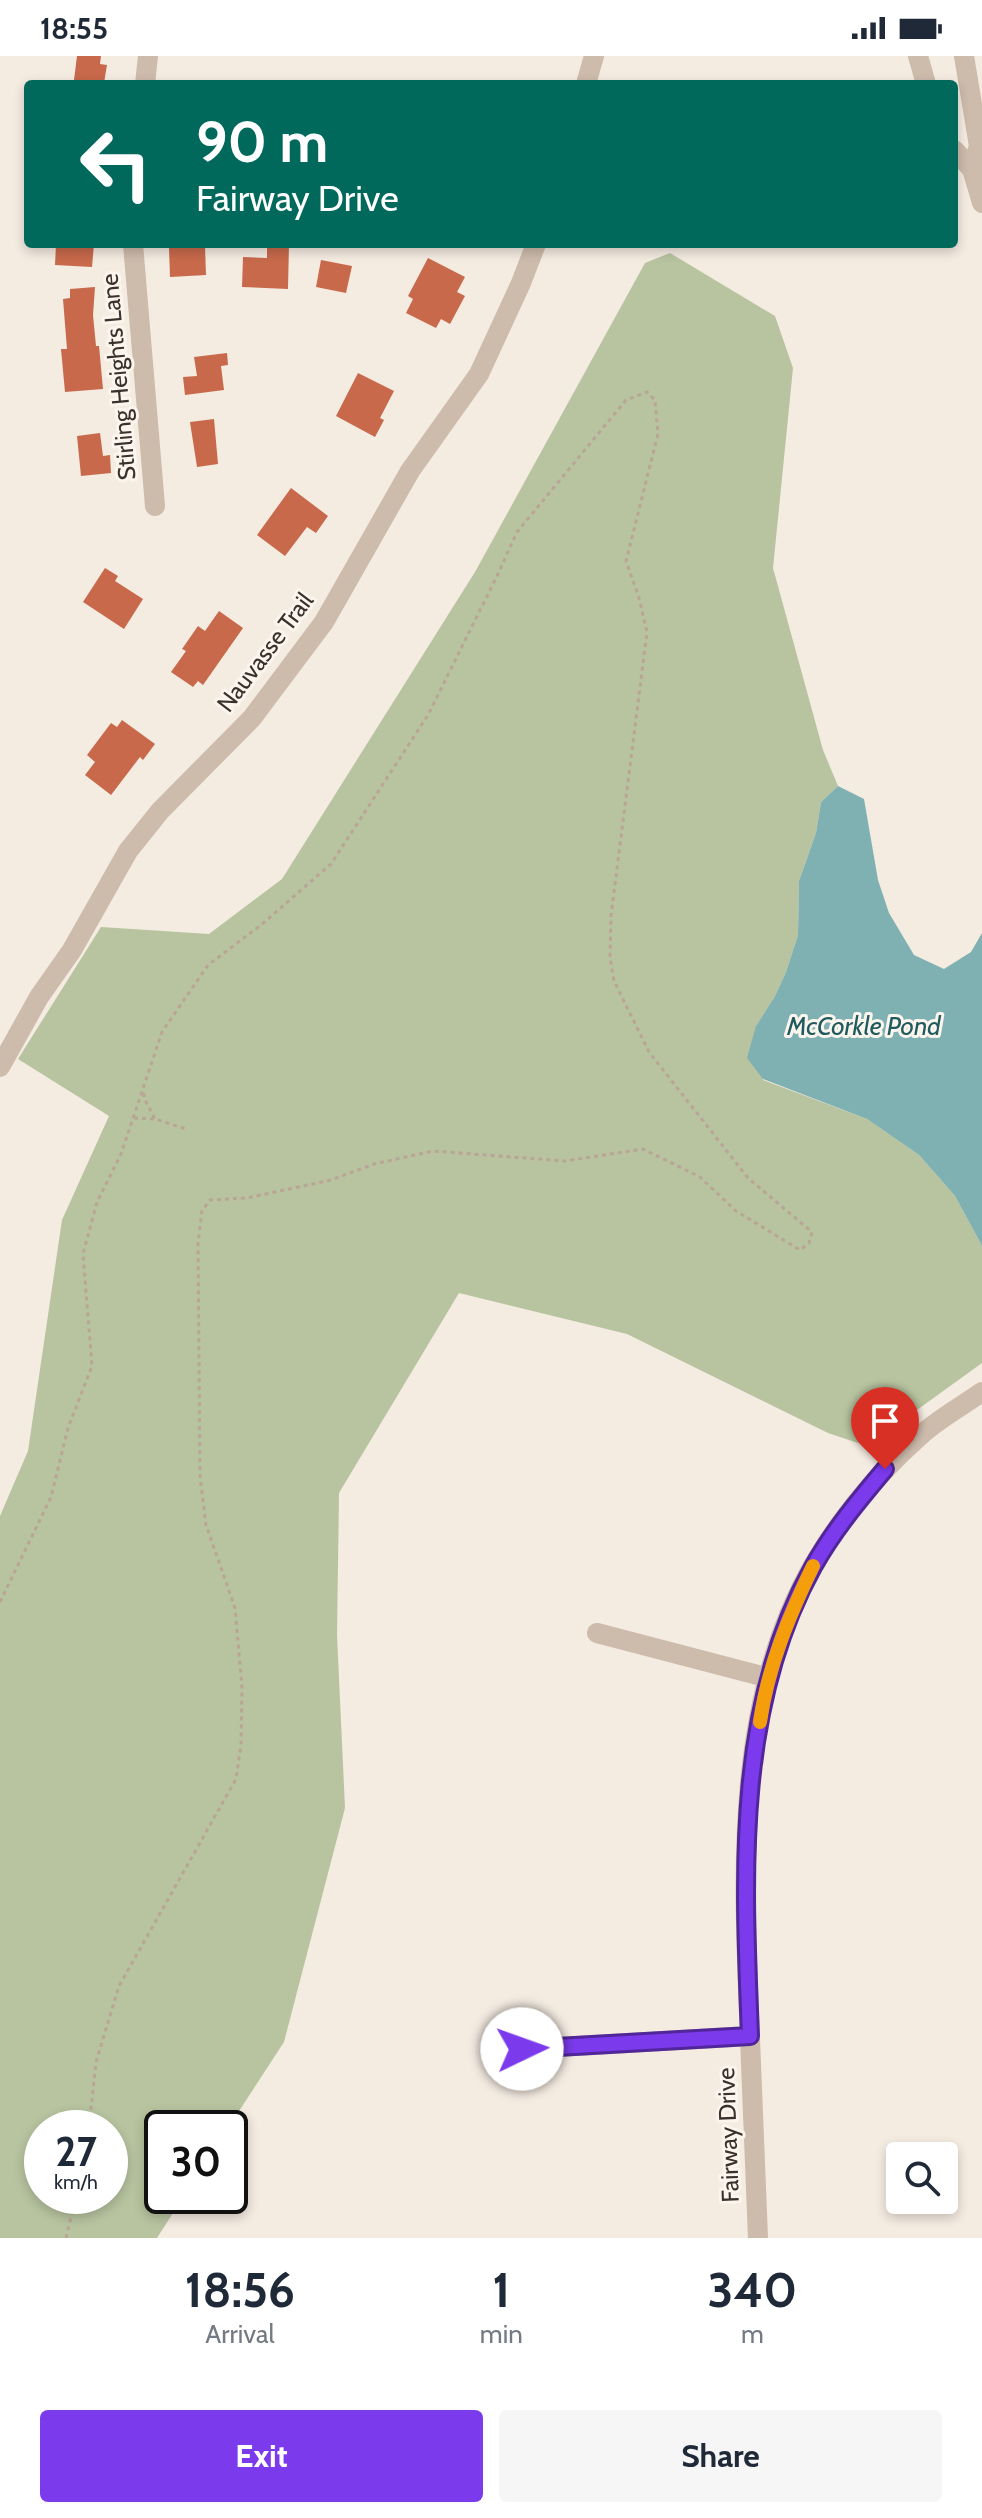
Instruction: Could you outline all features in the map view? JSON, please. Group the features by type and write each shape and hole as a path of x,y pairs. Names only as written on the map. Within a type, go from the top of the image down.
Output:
{"street":[{"path":"145,80 148,56"},
{"path":"587,80 594,56"},
{"path":"918,56 925,80"},
{"path":"964,56 979,146 972,169"},
{"path":"958,154 972,169 982,203"},
{"name":"Stirling Heights Lane","path":"133,248 155,506"},
{"name":"Nauvasse Trail","path":"0,1067 128,851 160,811 252,718 324,622 410,471 479,374 534,248"},
{"name":"Fairway Drive","path":"758,2238 745,1915 750,1782 769,1678 787,1622 813,1566 849,1512 885,1469 924,1432 982,1392"},
{"path":"597,1633 769,1678"},
{"path":"522,2049 750,2036"}],"path":[{"path":"0,1602 51,1497 68,1428 92,1366 83,1254 97,1202 121,1154 162,1032 208,965 261,925 331,864 428,715 517,532 626,400 647,392 655,400 658,434 626,561 647,632 611,916 610,957 614,981 649,1052 748,1178 812,1232 809,1243 800,1250 736,1211 700,1177 643,1149 565,1161 433,1151 374,1164 331,1180 247,1198 210,1200 202,1211 198,1243 200,1476 206,1525 235,1608 242,1688 241,1745 236,1779 119,1986 96,2062 91,2110"},
{"path":"145,1086 144,1098 155,1119"},
{"path":"134,1118 155,1119 186,1129"},
{"path":"66,2238 72,2214"}],"green space":[{"path":"670,253 775,316 793,368 773,568 823,750 838,786 821,802 816,833 799,881 798,935 786,972 756,1026 763,1080 867,1119 919,1155 955,1196 982,1246 982,1363 867,1446 828,1433 627,1334 459,1293 339,1493 337,1635 345,1808 284,2042 240,2110 144,2110 144,2214 172,2214 157,2238 0,2238 0,1516 28,1451 62,1220 109,1116 18,1059 101,927 209,934 282,879 475,572 645,263"}],"water":[{"name":"McCorkle Pond","path":"838,786 864,799 878,880 889,913 914,955 944,969 971,952 982,933 982,1246 955,1196 919,1155 867,1119 763,1079 747,1058 756,1026 775,996 798,935 799,881 816,833 821,802"}],"building":[{"path":"77,56 101,56 100,64 107,65 104,80 74,80"},
{"path":"56,248 94,248 92,267 55,265"},
{"path":"169,248 205,248 206,275 170,277"},
{"path":"267,248 289,248 288,289 242,287 243,257 267,258"},
{"path":"428,258 465,277 457,292 465,296 450,324 441,319 436,328 406,313 413,299 408,296"},
{"path":"321,260 352,266 346,293 316,287"},
{"path":"95,287 93,315 103,389 65,392 61,349 67,349 63,299 70,298 70,289"},
{"path":"227,353 228,365 221,366 224,390 185,395 183,377 197,376 194,357"},
{"path":"358,373 394,391 380,418 384,420 375,437 336,416"},
{"path":"214,419 218,464 197,467 190,422"},
{"path":"100,433 103,456 110,455 111,473 81,476 77,436"},
{"path":"291,488 328,516 316,533 307,527 285,556 257,535"},
{"path":"105,568 118,576 115,581 143,599 124,629 83,602"},
{"path":"219,611 243,628 203,685 198,681 193,687 171,672 198,626 205,631"},
{"path":"122,720 155,744 143,760 140,757 111,795 85,775 95,762 87,755 111,723 117,727"}],"slow traffic":[{"path":"760,1722 773,1661 813,1566"}],"route":[{"path":"522,2049 750,2036 745,1915 750,1782 763,1701 787,1622 813,1566 849,1512 885,1469"}]}
